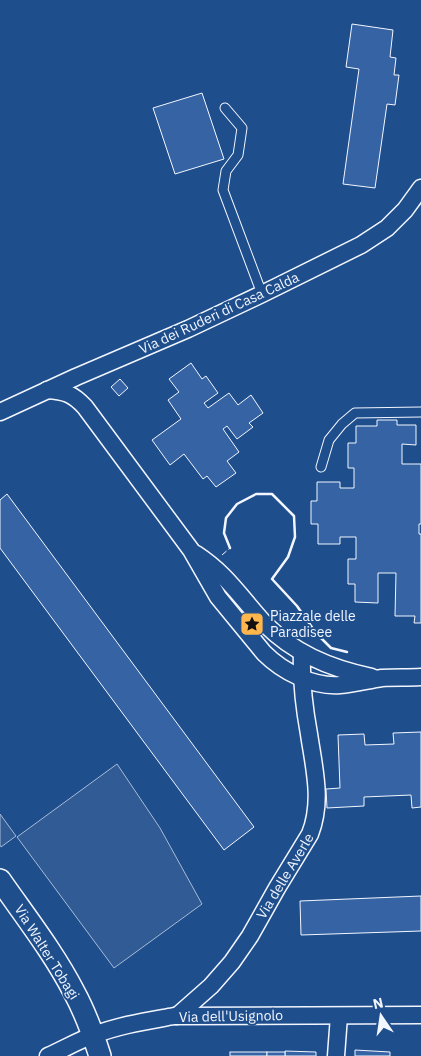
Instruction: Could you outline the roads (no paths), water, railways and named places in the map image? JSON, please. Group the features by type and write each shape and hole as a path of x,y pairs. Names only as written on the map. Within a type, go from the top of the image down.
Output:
{"street":[{"name":"Via dei Ruderi di Casa Calda","path":"0,412 188,329 361,245 387,228 421,188"},
{"path":"47,390 70,394 85,407 191,550 218,598 264,653 277,664 302,678 315,683 329,685 356,683 382,678 421,677"},
{"path":"191,550 222,575 262,621 276,634 302,653 339,670 382,678"},
{"name":"Via delle Averle","path":"177,1016 211,986 232,962 250,936 314,826 317,805 316,781 308,734 302,678 302,653"},
{"name":"Via Walter Tobagi","path":"0,880 74,991 100,1056"},
{"name":"Via dell'Usignolo","path":"48,1056 93,1035 143,1021 177,1016 421,1015"},
{"path":"336,1056 339,1016"}],"lane":[{"path":"225,108 242,128 238,155 226,171 223,190 262,294"},
{"path":"321,467 328,440 355,413 421,412"}],"place":[{"name":"Piazzale delle Paradisee","path":"252,624"}]}
